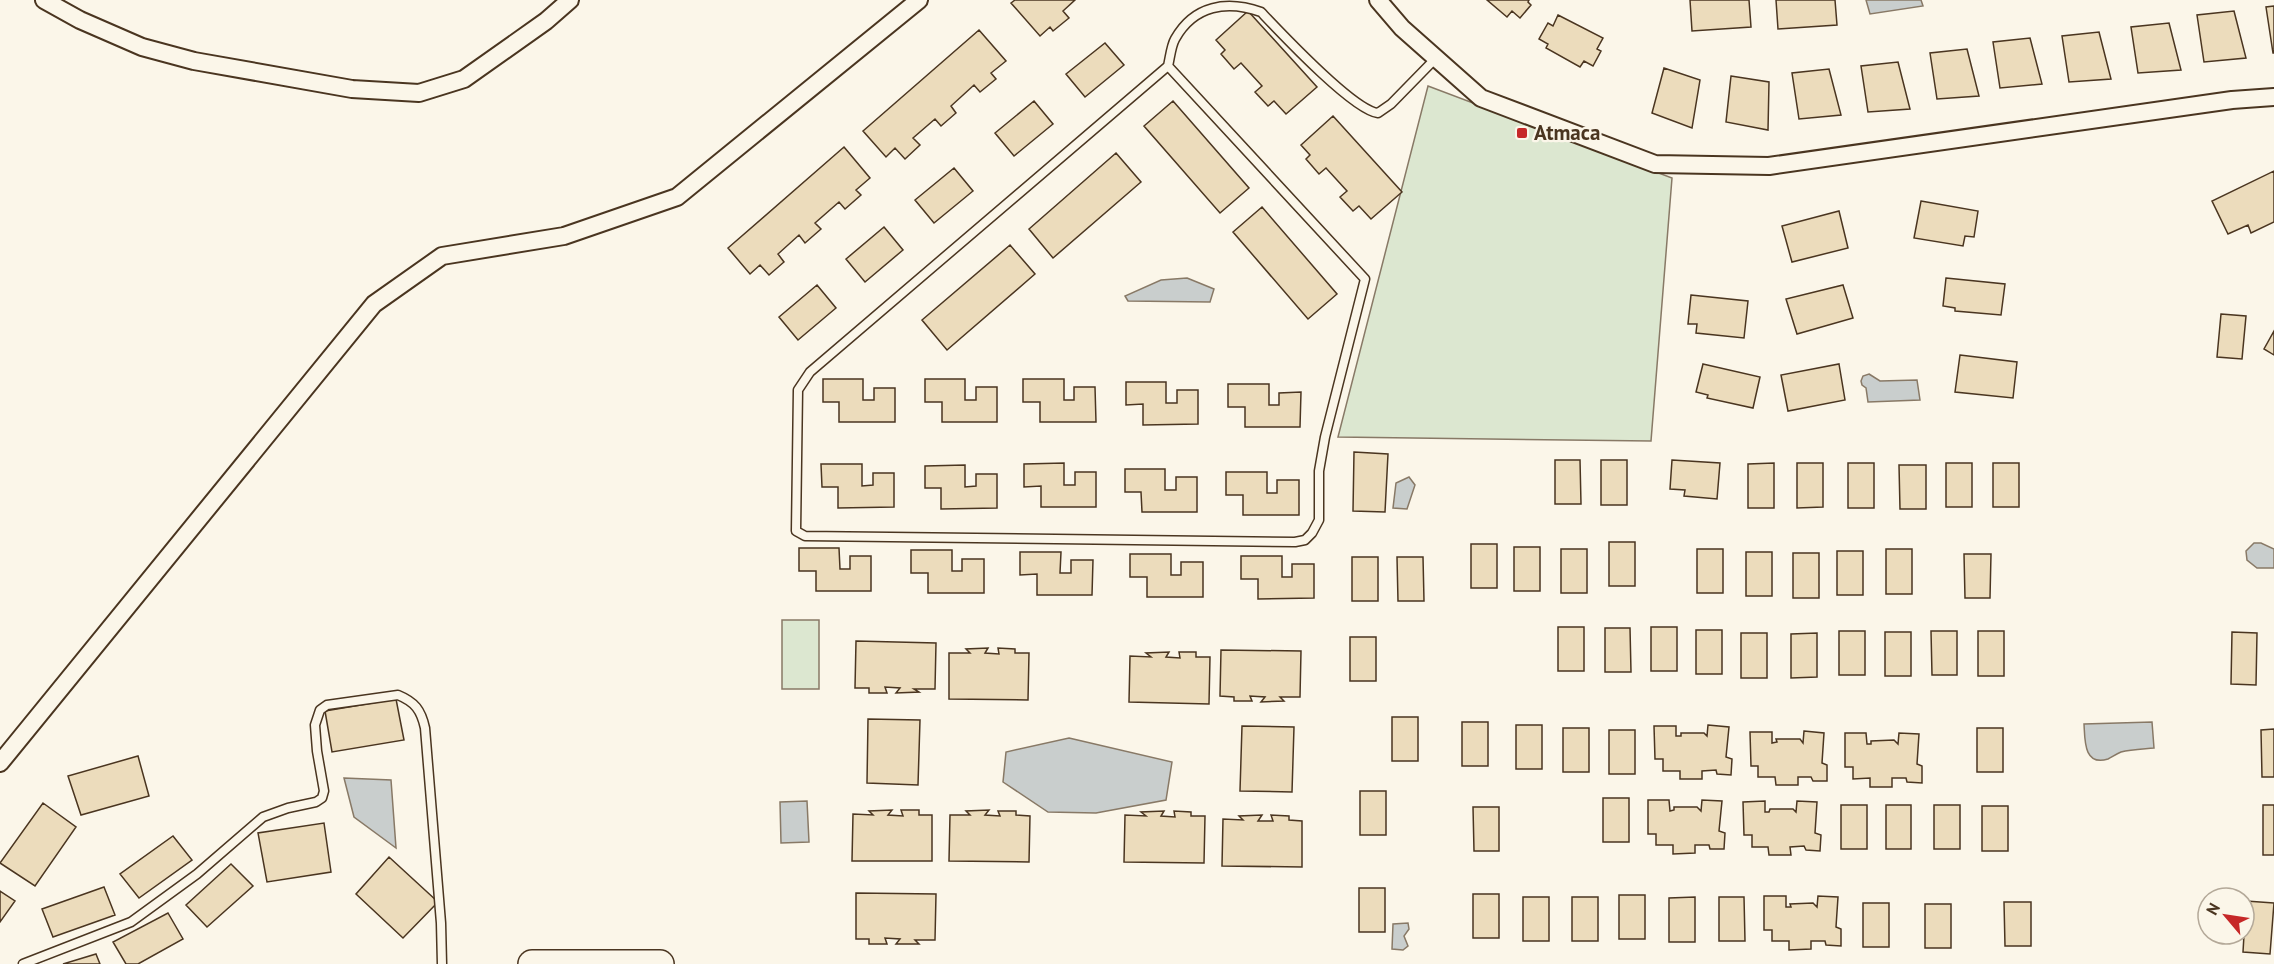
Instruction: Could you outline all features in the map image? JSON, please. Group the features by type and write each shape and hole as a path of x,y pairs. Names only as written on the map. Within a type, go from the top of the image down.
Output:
{"main road":[{"path":"532,964 660,964"}],"street":[{"path":"44,0 80,20 142,47 194,61 352,89 419,93 464,79 546,21 570,0"},
{"path":"0,763 374,304 442,256 564,236 677,197 919,0"},
{"path":"1378,0 1402,28 1481,98 1656,164 1769,166 2232,100 2274,97"}],"lane":[{"path":"1168,66 1365,279 1325,437 1319,471 1319,520 1312,533 1305,540 1295,542 805,536 796,531 798,390 810,372 1168,66 1174,39 1196,14 1212,6 1246,6 1261,12 1351,99 1370,112 1378,113 1391,104 1436,58"},
{"path":"23,964 131,922 197,874 263,817 288,808 316,802 322,798 324,791 315,725 320,710 327,705 398,695 408,699 422,713 425,728 441,923 442,964"}],"green space":[{"path":"1428,86 1672,178 1651,441 1338,437"},
{"path":"782,620 819,620 819,689 782,689"}],"shaded area":[{"path":"1866,0 1921,0 1923,6 1870,14"},
{"path":"1187,278 1214,289 1210,302 1128,301 1125,296 1161,280"},
{"path":"1869,374 1880,381 1917,380 1920,400 1868,402 1866,388 1861,381 1863,376"},
{"path":"1409,477 1415,485 1407,509 1393,508 1396,483"},
{"path":"2254,543 2261,543 2274,549 2274,568 2257,568 2247,560 2246,551"},
{"path":"2152,722 2154,748 2125,751 2100,760 2094,759 2087,750 2084,724"},
{"path":"1069,738 1172,762 1166,800 1096,813 1048,812 1003,782 1006,752"},
{"path":"344,778 391,780 396,848 354,817"},
{"path":"807,801 809,842 781,843 780,802"},
{"path":"1408,923 1409,929 1404,936 1408,946 1403,950 1392,949 1393,924"}],"building":[{"path":"1015,0 1075,0 1063,11 1069,18 1053,31 1050,27 1040,36 1011,3"},
{"path":"1487,0 1529,0 1531,5 1520,18 1512,11 1507,17"},
{"path":"1690,0 1749,0 1751,27 1692,31"},
{"path":"1776,0 1835,0 1837,25 1778,29"},
{"path":"2274,6 2274,53 2273,53 2266,7"},
{"path":"1248,11 1317,87 1286,114 1274,101 1268,106 1255,92 1262,86 1241,63 1234,69 1221,54 1225,50 1216,40"},
{"path":"2234,11 2246,58 2204,62 2197,15"},
{"path":"1558,15 1603,38 1597,49 1601,51 1593,66 1584,61 1580,67 1546,48 1548,44 1539,39 1548,23 1553,26"},
{"path":"2169,23 2181,70 2138,73 2131,27"},
{"path":"979,30 1006,61 991,73 996,79 980,92 974,85 951,106 956,113 941,126 935,119 913,138 920,145 905,159 895,148 886,157 863,131"},
{"path":"2099,32 2111,79 2069,82 2062,36"},
{"path":"2030,38 2042,84 2000,88 1993,42"},
{"path":"1105,43 1124,65 1085,97 1066,74"},
{"path":"1967,49 1979,96 1937,99 1930,53"},
{"path":"1898,62 1910,109 1868,112 1861,66"},
{"path":"1664,68 1700,80 1692,128 1652,113"},
{"path":"1829,69 1841,115 1799,119 1792,73"},
{"path":"1731,76 1769,82 1768,130 1726,122"},
{"path":"1034,101 1053,124 1014,156 995,133"},
{"path":"1173,101 1249,188 1220,213 1144,126"},
{"path":"1333,116 1402,192 1371,219 1359,206 1353,211 1340,197 1347,191 1326,168 1319,174 1306,159 1310,155 1301,145"},
{"path":"844,147 870,178 856,190 861,195 845,209 839,202 815,223 821,229 805,243 799,235 778,254 784,262 769,275 760,265 750,274 728,248"},
{"path":"1116,153 1141,182 1053,258 1029,229"},
{"path":"954,168 973,191 934,223 915,200"},
{"path":"2274,171 2274,222 2251,233 2248,225 2228,234 2212,201"},
{"path":"1921,201 1978,211 1974,237 1965,236 1963,246 1914,238"},
{"path":"1262,207 1337,294 1308,319 1233,232"},
{"path":"1839,211 1848,248 1792,262 1782,226"},
{"path":"884,227 903,250 865,282 846,259"},
{"path":"1010,245 1035,274 947,350 922,320"},
{"path":"1946,278 2005,284 2001,315 1955,311 1955,308 1943,306"},
{"path":"817,285 836,308 798,340 779,317"},
{"path":"1843,285 1853,318 1797,334 1786,299"},
{"path":"1691,295 1748,301 1744,338 1696,333 1697,324 1688,324"},
{"path":"2221,314 2246,316 2242,359 2217,357"},
{"path":"2274,331 2274,355 2264,349"},
{"path":"1960,355 2017,362 2013,398 1955,392"},
{"path":"1703,364 1760,377 1753,408 1707,398 1708,395 1696,392"},
{"path":"1839,364 1845,400 1788,411 1781,375"},
{"path":"823,379 863,379 863,400 874,400 874,388 895,388 895,422 839,422 839,402 823,402"},
{"path":"925,379 965,379 965,400 976,400 976,387 997,387 997,422 942,422 942,402 925,402"},
{"path":"1023,379 1064,379 1064,400 1074,400 1074,387 1095,387 1096,422 1040,422 1040,402 1023,402"},
{"path":"1126,382 1166,382 1166,403 1177,403 1177,390 1198,390 1198,424 1143,425 1143,404 1126,405"},
{"path":"1228,384 1269,384 1269,405 1279,405 1279,393 1301,392 1300,427 1245,427 1245,407 1228,407"},
{"path":"1354,452 1388,454 1385,512 1353,511"},
{"path":"1555,460 1580,460 1581,504 1555,504"},
{"path":"1601,460 1627,460 1627,505 1601,505"},
{"path":"1672,460 1720,463 1717,499 1684,496 1685,490 1670,489"},
{"path":"1064,463 1064,485 1075,485 1075,472 1096,472 1096,507 1041,507 1041,486 1024,487 1024,464"},
{"path":"1774,463 1774,508 1748,508 1748,464"},
{"path":"1797,463 1823,463 1823,507 1797,508"},
{"path":"1848,463 1874,463 1874,508 1848,508"},
{"path":"1946,463 1972,463 1972,507 1946,507"},
{"path":"1993,463 2019,463 2019,507 1993,507"},
{"path":"821,464 862,464 862,486 873,485 873,473 894,473 894,507 838,508 838,487 822,487"},
{"path":"965,465 965,487 976,486 976,474 997,474 997,508 941,509 941,488 925,488 925,466"},
{"path":"1899,465 1926,465 1926,509 1900,509"},
{"path":"1125,469 1165,469 1165,490 1176,490 1176,477 1197,477 1197,512 1142,512 1141,492 1125,492"},
{"path":"1226,472 1267,472 1267,493 1277,493 1277,480 1299,480 1299,515 1243,515 1243,495 1226,495"},
{"path":"1609,542 1635,542 1635,586 1609,586"},
{"path":"1471,544 1497,544 1497,588 1471,588"},
{"path":"1514,547 1540,547 1540,591 1514,591"},
{"path":"799,548 839,548 840,569 850,569 850,556 871,556 871,591 816,591 816,571 799,571"},
{"path":"1561,549 1587,549 1587,593 1561,593"},
{"path":"1697,549 1723,549 1723,593 1697,593"},
{"path":"1886,549 1912,549 1912,594 1886,594"},
{"path":"911,550 952,550 952,571 962,571 962,559 984,559 984,593 928,593 928,573 911,573"},
{"path":"1837,551 1863,551 1863,595 1837,595"},
{"path":"1020,552 1061,552 1060,573 1071,573 1071,560 1093,560 1092,595 1037,595 1037,574 1020,575"},
{"path":"1746,552 1772,552 1772,596 1746,596"},
{"path":"1793,553 1819,553 1819,598 1793,598"},
{"path":"1130,554 1171,554 1171,575 1181,575 1181,562 1203,562 1203,597 1147,597 1147,577 1130,577"},
{"path":"1964,554 1991,554 1990,598 1965,598"},
{"path":"1241,556 1282,556 1282,577 1292,577 1292,564 1314,564 1314,598 1258,599 1258,579 1241,579"},
{"path":"1352,557 1378,557 1378,601 1352,601"},
{"path":"1397,557 1423,557 1424,601 1398,601"},
{"path":"1558,627 1584,627 1584,671 1558,671"},
{"path":"1651,627 1677,627 1677,671 1651,671"},
{"path":"1605,628 1630,628 1631,672 1605,672"},
{"path":"1696,630 1722,630 1722,674 1696,674"},
{"path":"1839,631 1865,631 1865,675 1839,675"},
{"path":"1931,631 1957,631 1957,675 1932,675"},
{"path":"1978,631 2004,631 2004,676 1978,676"},
{"path":"1885,632 1911,632 1911,676 1885,676"},
{"path":"2232,632 2257,633 2256,685 2231,684"},
{"path":"1741,633 1767,633 1767,678 1741,678"},
{"path":"1817,633 1817,677 1791,678 1791,634"},
{"path":"1350,637 1376,637 1376,681 1350,681"},
{"path":"856,641 936,643 935,689 914,689 919,692 896,693 900,688 885,687 887,693 869,693 869,688 855,688"},
{"path":"988,648 985,653 999,654 998,648 1015,649 1015,653 1029,653 1028,700 949,699 949,653 970,653 966,649"},
{"path":"1221,650 1301,651 1300,697 1280,697 1284,701 1261,702 1265,697 1250,696 1252,701 1234,701 1234,697 1220,696"},
{"path":"1169,652 1166,657 1180,658 1179,652 1196,652 1196,657 1210,657 1209,704 1129,702 1130,656 1151,657 1146,653"},
{"path":"396,699 404,740 332,752 325,711"},
{"path":"1392,717 1418,717 1418,761 1392,761"},
{"path":"868,719 920,720 918,785 867,783"},
{"path":"1462,722 1488,722 1488,766 1462,766"},
{"path":"1516,725 1542,725 1542,769 1516,769"},
{"path":"1708,725 1729,727 1726,757 1732,759 1731,775 1717,774 1716,770 1702,771 1702,779 1680,779 1680,771 1663,771 1663,759 1655,759 1654,726 1676,726 1676,736 1681,736 1681,733 1704,733 1707,736"},
{"path":"1242,726 1294,727 1292,792 1240,791"},
{"path":"1563,728 1589,728 1589,772 1563,772"},
{"path":"1977,728 2003,728 2003,772 1977,772"},
{"path":"2274,729 2274,777 2262,777 2261,730"},
{"path":"1609,730 1635,730 1635,774 1609,774"},
{"path":"1804,731 1824,733 1822,763 1827,765 1827,781 1813,781 1811,777 1798,777 1798,785 1776,785 1775,777 1758,777 1758,766 1751,766 1750,732 1772,732 1772,743 1777,742 1776,739 1800,739 1803,743"},
{"path":"1845,733 1866,733 1867,744 1871,744 1871,741 1894,740 1898,744 1899,733 1919,734 1917,764 1922,766 1922,783 1907,782 1906,778 1892,778 1892,787 1870,787 1870,778 1853,779 1853,767 1845,767"},
{"path":"138,756 149,796 81,815 68,776"},
{"path":"1360,791 1386,791 1386,835 1360,835"},
{"path":"1603,798 1629,798 1629,842 1603,842"},
{"path":"1648,800 1669,800 1670,811 1674,810 1674,807 1697,807 1701,811 1702,800 1722,801 1719,831 1725,833 1724,849 1710,849 1709,845 1695,845 1695,853 1673,854 1673,845 1656,845 1656,834 1648,834"},
{"path":"1765,801 1765,812 1769,812 1770,809 1793,809 1796,812 1797,801 1817,802 1815,833 1821,835 1820,851 1806,850 1804,846 1790,847 1791,855 1769,855 1768,847 1752,847 1752,835 1744,835 1743,802"},
{"path":"43,803 76,827 35,886 0,863"},
{"path":"1841,805 1867,805 1867,849 1841,849"},
{"path":"1886,805 1911,805 1911,849 1886,849"},
{"path":"1934,805 1960,805 1960,849 1934,849"},
{"path":"2263,805 2274,805 2274,855 2263,855"},
{"path":"1982,806 2008,806 2008,851 1982,851"},
{"path":"1473,807 1499,807 1499,851 1474,851"},
{"path":"892,810 888,815 903,816 901,810 919,810 919,815 932,815 932,861 852,861 853,814 873,815 869,811"},
{"path":"989,810 985,815 1000,816 998,811 1016,811 1016,815 1030,816 1029,862 949,861 950,815 970,815 966,811"},
{"path":"1164,811 1161,816 1175,817 1174,811 1191,812 1191,816 1205,816 1204,863 1124,862 1125,815 1146,816 1141,812"},
{"path":"1262,815 1258,821 1273,821 1271,815 1289,816 1289,820 1302,821 1302,867 1222,866 1223,819 1243,820 1239,816"},
{"path":"324,823 331,872 267,882 258,833"},
{"path":"173,836 192,860 139,898 120,874"},
{"path":"389,857 438,902 403,938 356,894"},
{"path":"231,864 253,886 207,927 186,905"},
{"path":"104,887 115,915 53,937 42,909"},
{"path":"1359,888 1385,888 1385,932 1359,932"},
{"path":"0,891 15,901 0,922"},
{"path":"856,893 936,894 935,940 915,940 919,944 896,944 900,939 885,938 887,944 869,944 869,939 856,939"},
{"path":"1473,894 1499,894 1499,938 1473,938"},
{"path":"1619,895 1645,895 1645,939 1619,939"},
{"path":"1764,896 1786,896 1786,907 1791,907 1790,904 1813,903 1817,907 1818,896 1838,897 1836,927 1841,929 1841,946 1826,945 1825,941 1811,941 1811,949 1789,950 1789,941 1772,941 1772,930 1764,930"},
{"path":"1523,897 1549,897 1549,941 1523,941"},
{"path":"1572,897 1598,897 1598,941 1572,941"},
{"path":"1695,897 1695,942 1669,942 1669,898"},
{"path":"1719,897 1744,897 1745,941 1719,941"},
{"path":"2004,902 2031,902 2031,946 2005,946"},
{"path":"2256,902 2274,903 2270,954 2243,952 2243,946 2256,946"},
{"path":"1863,903 1889,903 1889,947 1863,947"},
{"path":"1925,904 1951,904 1951,948 1925,948"},
{"path":"168,913 183,939 138,964 126,964 113,942"},
{"path":"96,954 100,964 63,964"}],"place":[{"name":"Atmaca","path":"1522,133"}]}
